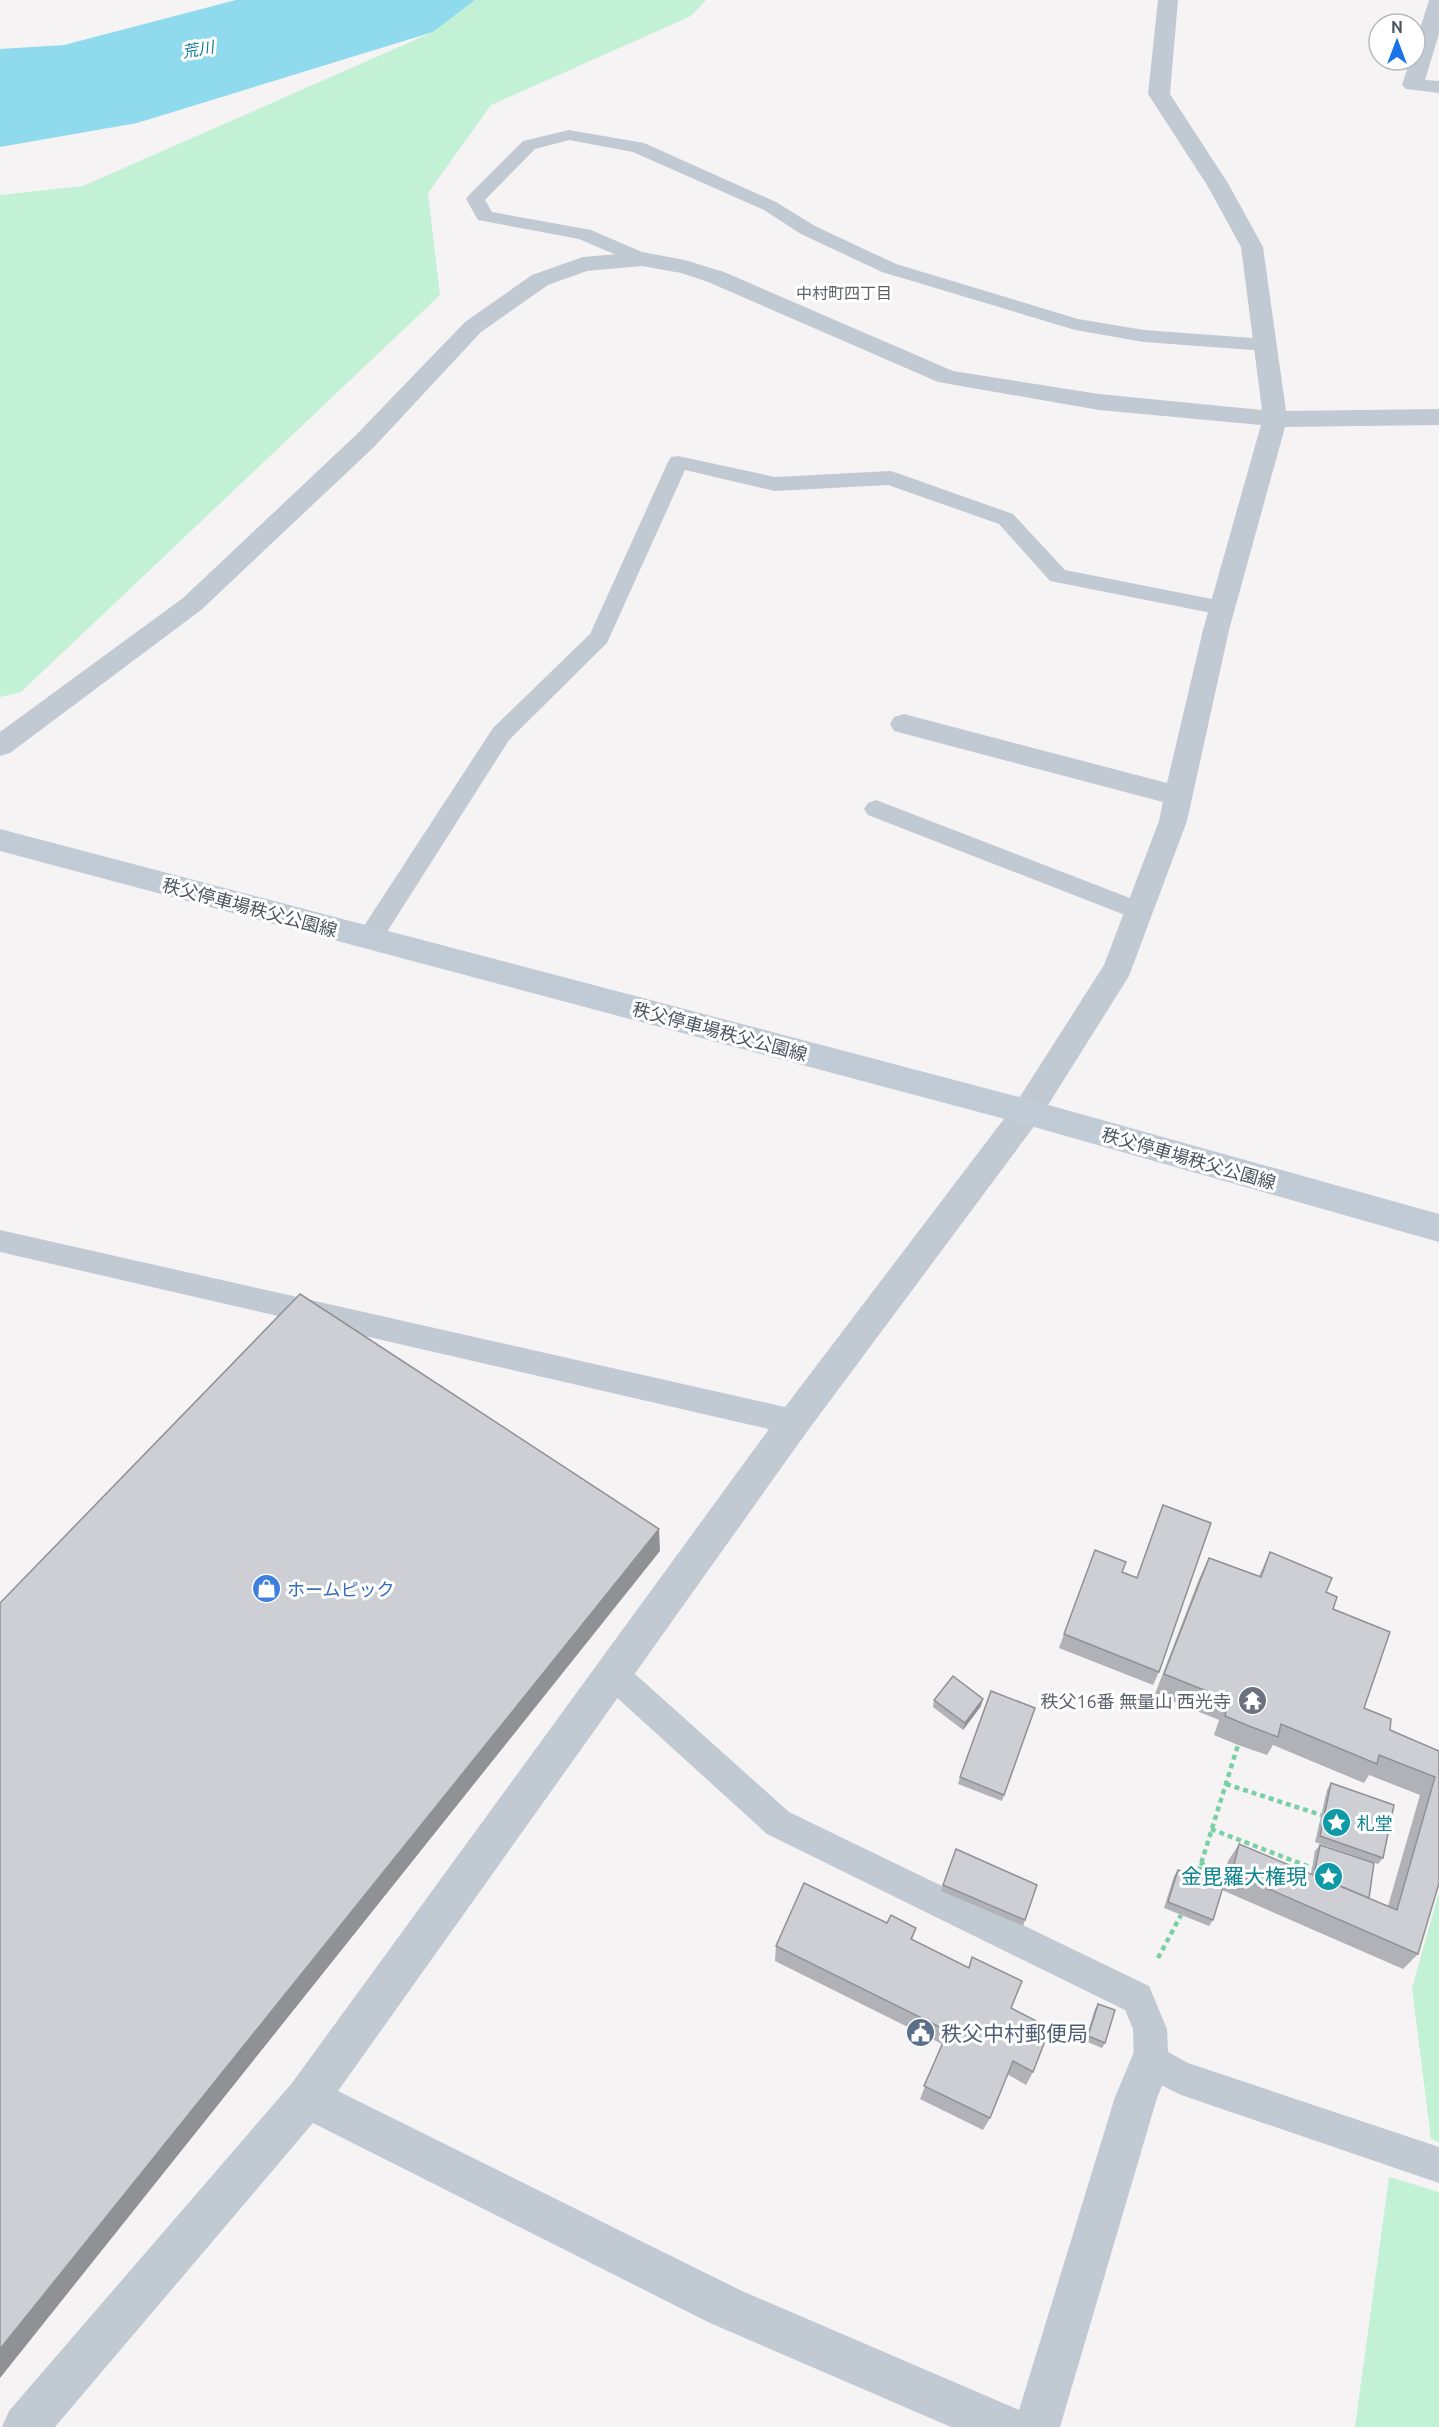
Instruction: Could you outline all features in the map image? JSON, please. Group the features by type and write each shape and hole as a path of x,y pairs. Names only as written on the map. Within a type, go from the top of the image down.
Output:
{"main road":[{"name":"秩父停車場秩父公園線","path":"0,840 1027,1112 1439,1228"}],"street":[{"path":"25,2427 307,2098 614,1675 794,1422 1027,1112 1118,968 1173,820 1222,608 1275,419 1252,247 1218,185 1159,94 1168,0"},
{"path":"1439,0 1413,85 1439,87"},
{"path":"0,746 192,604 364,441 473,327 540,280 583,264 642,259 684,267 716,277 947,377 1099,402 1275,419 1439,417"},
{"path":"904,724 1179,796"},
{"path":"1037,2427 1136,2097 1151,2062"},
{"path":"307,2098 726,2307 1004,2427"}],"lane":[{"path":"642,259 584,234 485,216 476,199 529,145 569,135 638,147 770,206 808,230 889,268 1075,324 1144,336 1266,345"},
{"path":"369,939 501,734 600,638 678,462 775,484 890,478 1006,519 1058,576 1222,608"},
{"path":"876,809 1139,911"},
{"path":"0,1241 794,1422"},
{"path":"614,1675 778,1823 1137,1998 1150,2029 1151,2062 1181,2078 1439,2165"}],"path":[{"path":"1195,1883 1238,1745"},
{"path":"1226,1784 1322,1815"},
{"path":"1211,1829 1312,1868"},
{"path":"1200,1863 1224,1874"}],"green space":[{"path":"475,0 706,0 691,16 491,105 428,193 440,295 21,692 0,697 0,195 83,186 433,32"},
{"path":"1439,1892 1439,2142 1431,2139 1412,1988"},
{"path":"1389,2177 1439,2192 1439,2427 1355,2427"}],"water":[{"name":"荒川","path":"236,0 475,0 433,32 137,123 0,147 0,49 64,45"}],"building":[{"path":"300,1294 659,1529 0,2349 0,1603"},
{"path":"1163,1505 1211,1523 1159,1672 1064,1634 1095,1550 1126,1562 1122,1572 1137,1578"},
{"path":"1270,1552 1332,1578 1326,1592 1337,1597 1333,1609 1390,1632 1364,1708 1391,1719 1390,1730 1439,1751 1439,1883 1418,1954 1232,1873 1239,1844 1397,1910 1435,1777 1379,1755 1377,1764 1281,1724 1278,1737 1249,1726 1225,1716 1229,1700 1164,1674 1209,1558 1261,1577"},
{"path":"953,1676 983,1699 965,1723 934,1700"},
{"path":"991,1691 1035,1708 1004,1795 960,1777"},
{"path":"1331,1783 1394,1805 1383,1858 1320,1836"},
{"path":"1320,1845 1374,1863 1369,1898 1314,1875"},
{"path":"956,1849 1037,1885 1025,1920 943,1885"},
{"path":"1178,1870 1223,1887 1213,1920 1168,1902"},
{"path":"804,1883 887,1923 891,1915 916,1928 911,1939 969,1968 972,1957 1022,1981 1011,2008 1050,2028 1033,2072 1013,2061 990,2118 924,2086 948,2031 776,1946"},
{"path":"1098,2004 1115,2010 1105,2043 1088,2036"}],"place":[{"name":"ホームピック","path":"266,1589"},
{"name":"秩父16番 無量山 西光寺","path":"1252,1701"},
{"name":"札堂","path":"1336,1823"},
{"name":"金毘羅大権現","path":"1328,1876"},
{"name":"秩父中村郵便局","path":"920,2033"}],"district":[{"name":"中村町四丁目","path":"844,293"}]}
